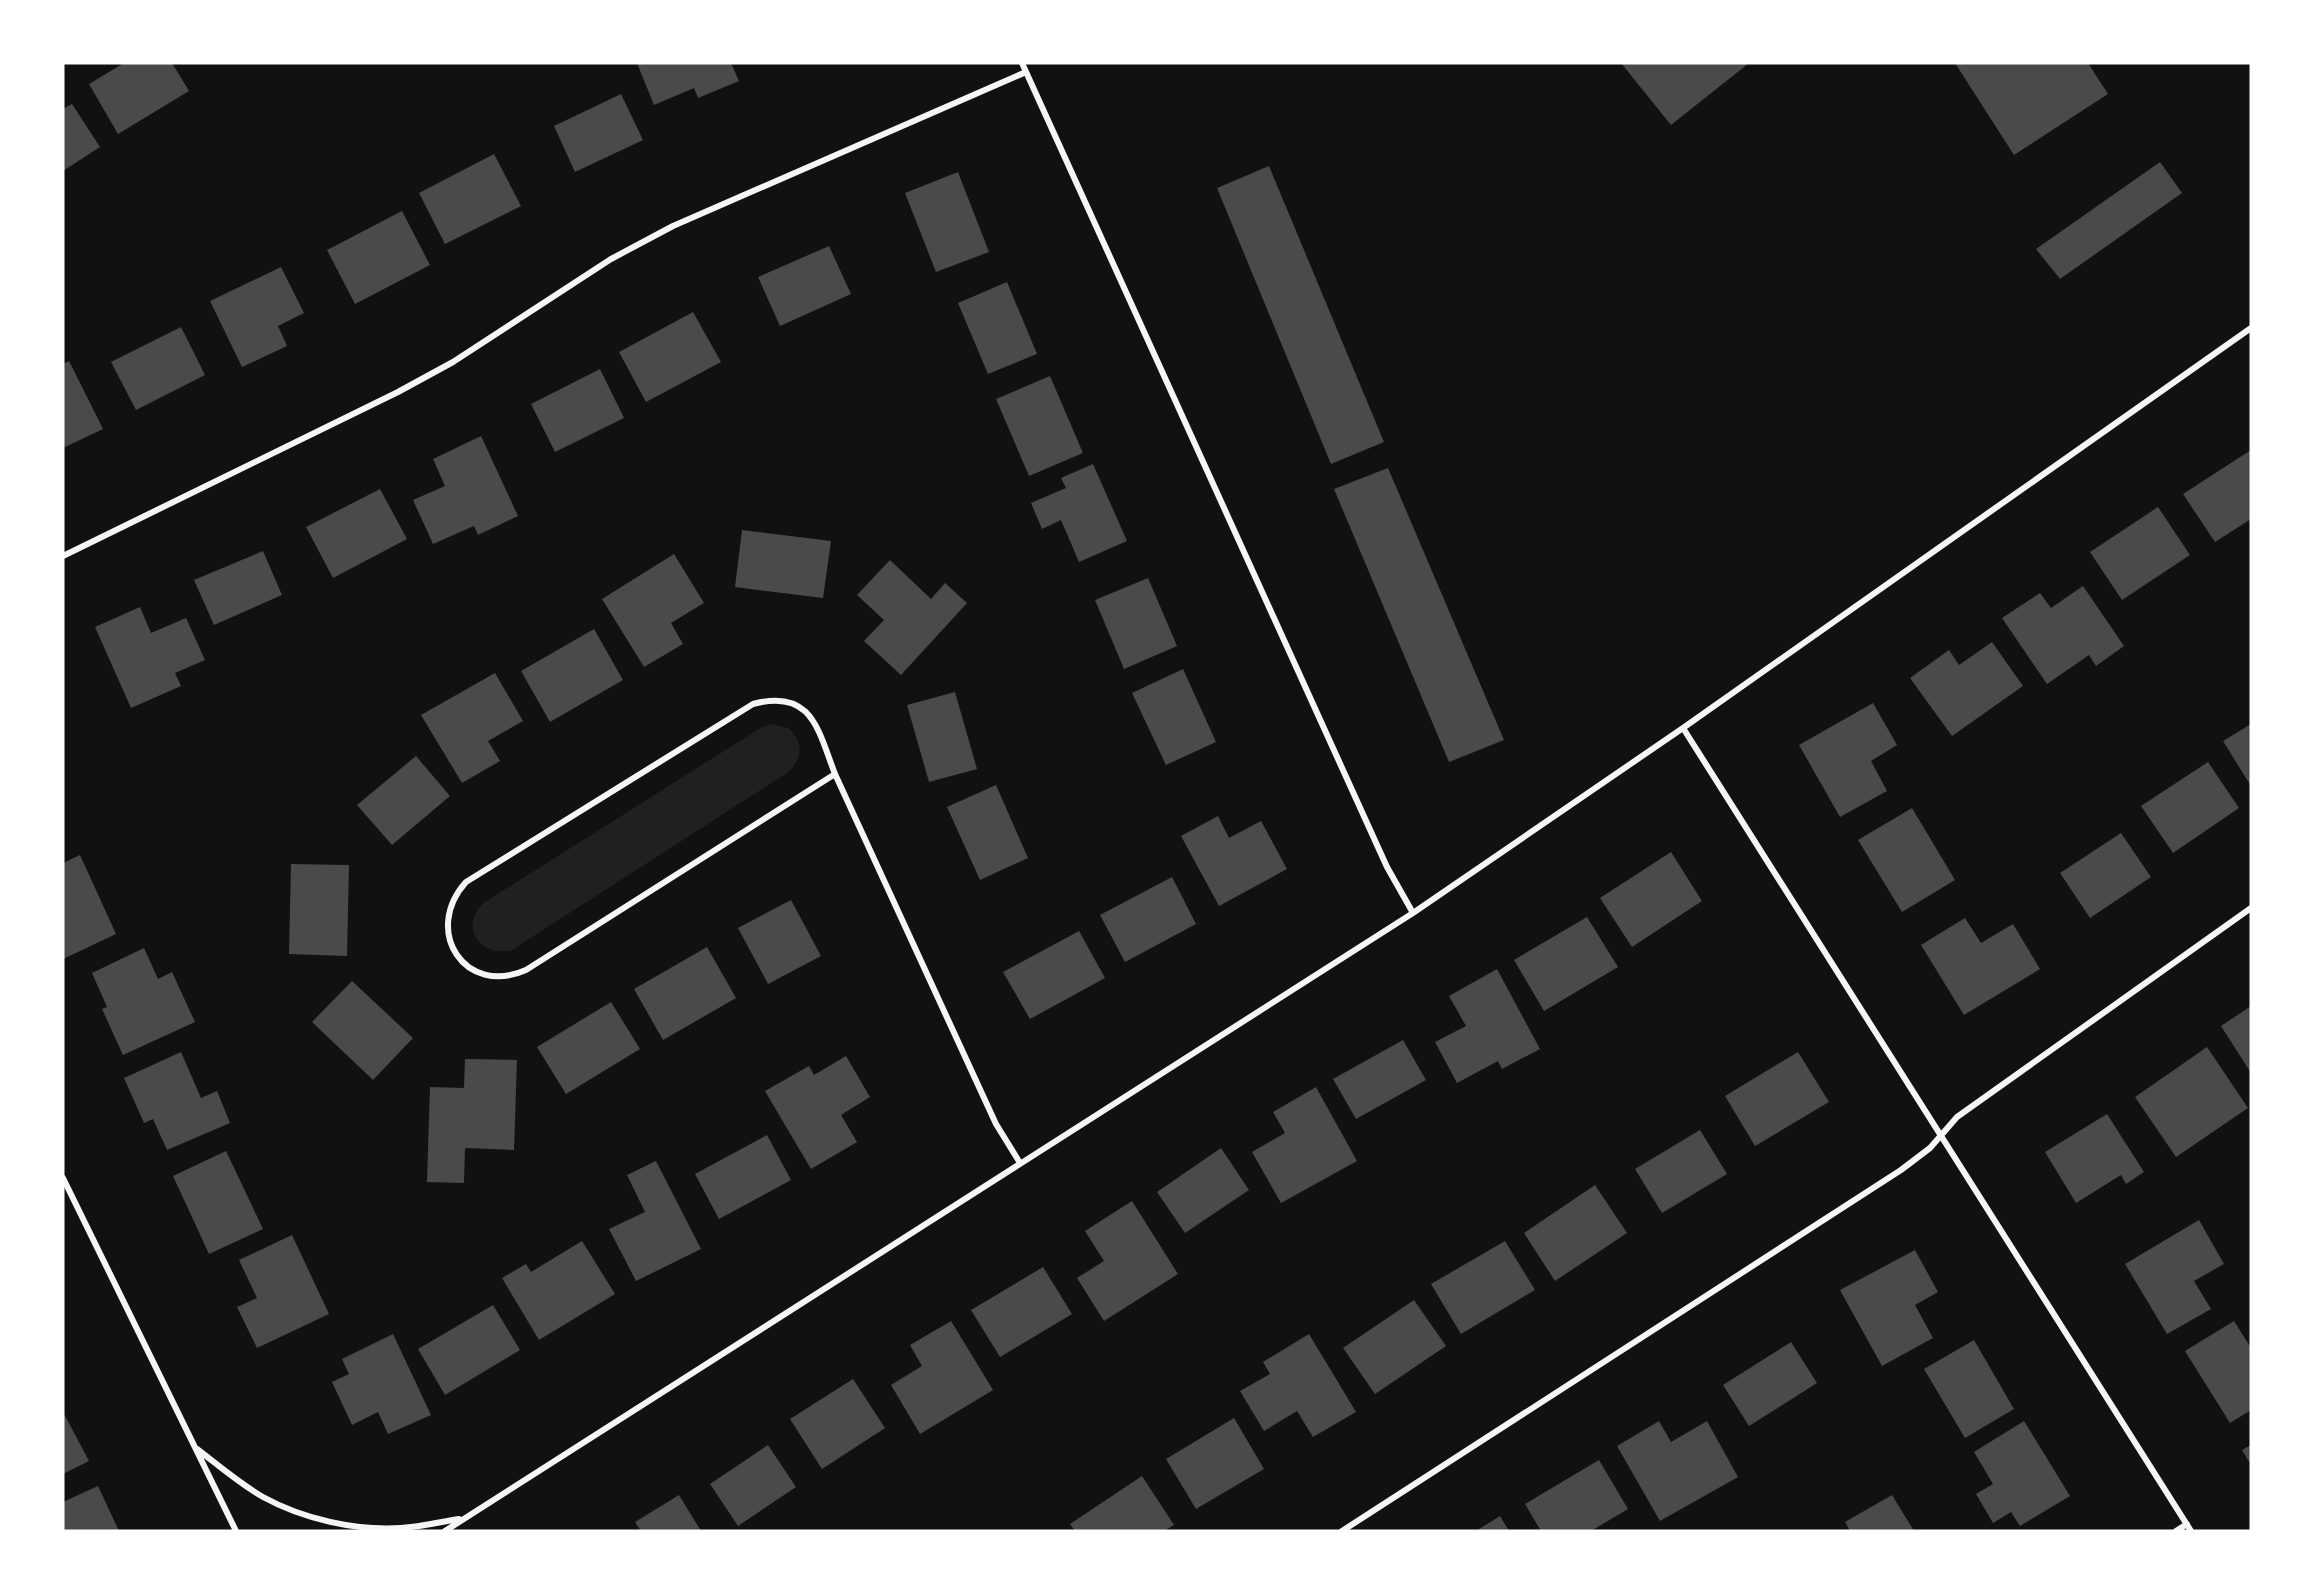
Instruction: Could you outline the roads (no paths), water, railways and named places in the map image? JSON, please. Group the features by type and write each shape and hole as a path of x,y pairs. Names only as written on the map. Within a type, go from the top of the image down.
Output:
{"street":[{"path":"1022,63 1387,867 1413,913"},
{"path":"63,556 398,392 453,362 611,259 673,226 1026,72"},
{"path":"445,1531 1413,913 1683,728 2251,328"},
{"path":"835,774 526,970 513,976 496,978 480,973 455,954 448,938 449,909 454,896 466,882 753,704 770,700 786,700 802,707 815,721 835,774 996,1124 1020,1163"},
{"path":"1683,728 2191,1531"},
{"path":"1342,1531 1901,1170 1930,1148 1957,1117 2251,908"},
{"path":"63,1178 236,1531"},
{"path":"194,1447 264,1497 299,1512 328,1520 363,1526 400,1528 463,1518"},
{"path":"2176,1531 2187,1524"}]}
